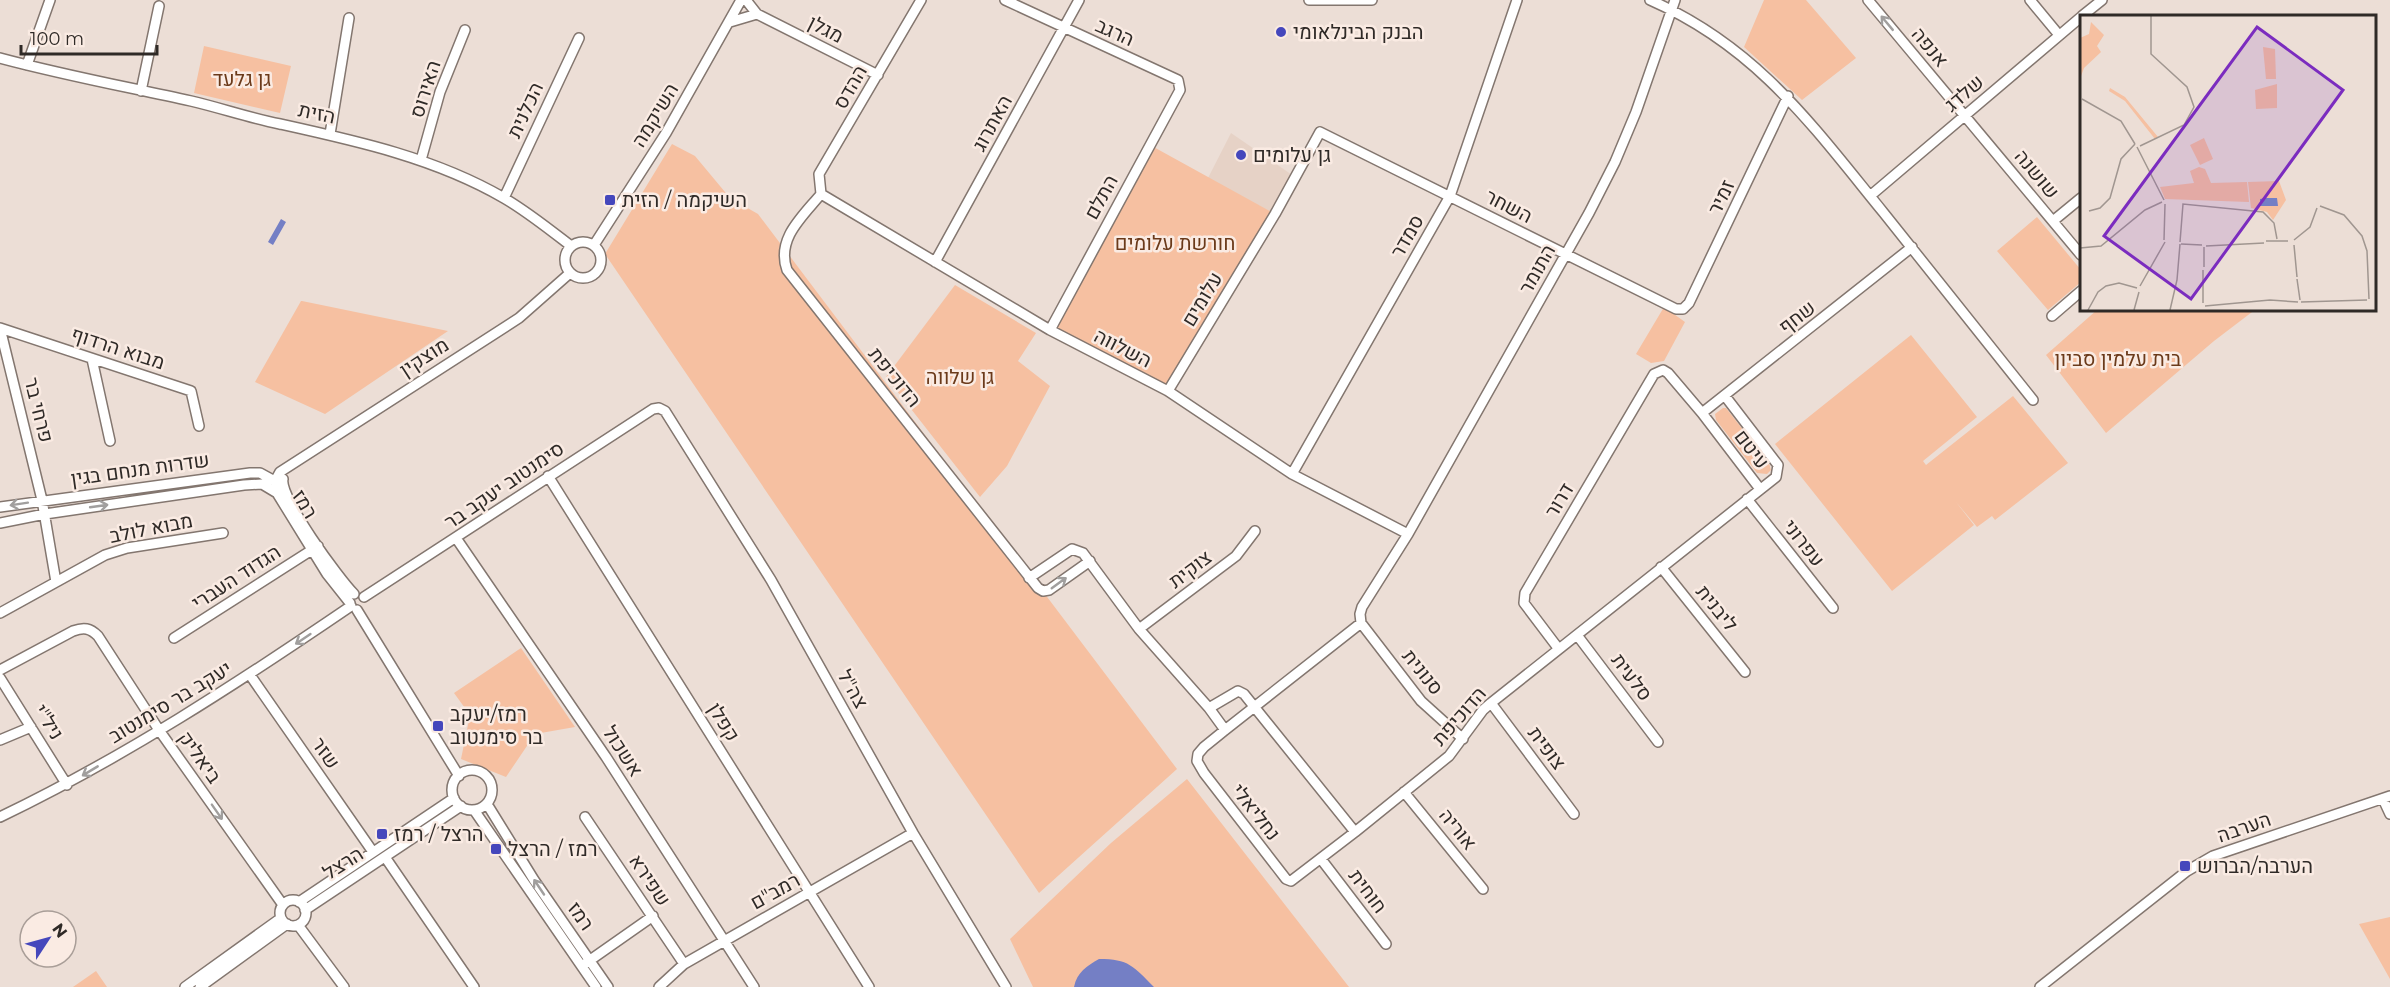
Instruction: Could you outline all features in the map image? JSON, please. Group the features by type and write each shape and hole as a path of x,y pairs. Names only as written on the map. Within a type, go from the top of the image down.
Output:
{"street":[{"path":"27,65 50,0"},
{"name":"השיקמה","path":"594,245 666,133 741,0"},
{"name":"מגלן","path":"746,0 757,14 878,75"},
{"name":"ההדס","path":"821,194 819,174 921,0"},
{"name":"הרגב","path":"1005,0 1178,80"},
{"name":"האתרוג","path":"935,262 1079,0"},
{"path":"1309,0 1372,0"},
{"name":"סמדר","path":"1292,474 1450,196 1517,0"},
{"path":"1650,0 1673,5 1732,48 1788,96 2033,400"},
{"name":"אנפה","path":"1868,0 1965,116"},
{"path":"2030,0 2059,35"},
{"name":"שלדג","path":"2083,15 2102,0"},
{"name":"התומר","path":"1361,623 1362,607 1408,534 1566,255 1615,162 1636,112 1673,5"},
{"path":"141,91 159,6"},
{"path":"730,22 757,14"},
{"path":"330,134 349,18"},
{"name":"שלדג","path":"1870,196 2080,18"},
{"name":"האירוס","path":"421,160 440,92 465,30"},
{"name":"הכלנית","path":"504,198 579,38"},
{"name":"הזית","path":"0,58 330,134 421,160 462,176 504,198 538,219 571,246"},
{"name":"התלם","path":"1050,330 1180,90 1178,80"},
{"name":"זמיר","path":"1683,309 1698,286 1788,96"},
{"name":"שושנה","path":"1965,116 2080,254"},
{"name":"השחר","path":"1320,132 1676,309 1683,309"},
{"name":"עלומים","path":"1168,391 1275,214 1320,132"},
{"name":"השלווה","path":"821,194 1050,330 1168,391 1292,474 1408,534"},
{"name":"הדוכיפת","path":"821,194 796,225 784,246 783,258 787,270 1029,578"},
{"path":"2053,221 2080,199"},
{"path":"585,242 594,245 601,257 597,271 588,278 570,273 564,260 571,246 585,242"},
{"name":"שחף","path":"1702,413 1912,248"},
{"name":"מוצקין","path":"291,463 519,318 570,273"},
{"path":"2052,316 2080,292"},
{"name":"מבוא הרדוף","path":"0,328 191,391 198,426"},
{"name":"פרחי בר","path":"0,328 42,500 56,582"},
{"path":"92,359 110,441"},
{"name":"עיטם","path":"1659,370 1668,373 1702,413 1760,489 1776,477 1778,465 1725,396"},
{"name":"דרור","path":"1558,648 1524,603 1525,593 1650,378 1659,370"},
{"name":"סימנטוב יעקב בר","path":"355,602 653,409 659,408 665,411"},
{"name":"צה\"ל","path":"665,411 771,580 913,833 1006,987"},
{"name":"רמז","path":"291,463 278,486 299,517 327,574 355,602 459,776"},
{"name":"שדרות מנחם בגין","path":"0,507 250,473 260,473 278,486"},
{"name":"קפלן","path":"548,476 869,987"},
{"name":"שדרות מנחם בגין","path":"0,523 45,514 256,484 278,486"},
{"name":"הדוכיפת","path":"1291,881 1449,756 1475,720 1491,703 1760,489"},
{"name":"עפרוני","path":"1747,499 1833,608"},
{"name":"צוקית","path":"1139,629 1236,556 1255,531"},
{"name":"מבוא לולב","path":"0,613 105,555 127,548 223,533"},
{"name":"אשכול","path":"456,538 606,757 753,987"},
{"name":"הגדוד העברי","path":"174,638 315,548"},
{"path":"1090,561 1049,590 1043,591 1029,578 1072,549 1083,553 1090,561 1139,629 1209,708 1225,730 1361,623"},
{"name":"ליבנית","path":"1661,567 1745,672"},
{"name":"יעקב בר סימנטוב","path":"0,817 68,784 250,675 355,602"},
{"name":"סנונית","path":"1361,623 1421,701 1463,739"},
{"name":"ביאליק","path":"0,670 73,631 81,628 91,629 105,646 159,730 283,904"},
{"name":"סלעית","path":"1576,634 1658,742"},
{"name":"שזר","path":"250,675 373,852"},
{"name":"ניל\"י","path":"0,678 68,784"},
{"path":"1209,708 1238,691 1244,694 1354,832"},
{"name":"צופית","path":"1491,703 1574,813"},
{"path":"0,740 31,727"},
{"name":"נחליאלי","path":"1225,730 1204,747 1198,754 1197,761 1286,879 1291,881"},
{"path":"476,771 487,777 492,788 492,795 486,804 474,810 461,806 454,798 453,786 459,776 476,771"},
{"name":"אוריה","path":"1404,792 1483,889"},
{"name":"הרצל","path":"302,906 373,852 454,798"},
{"path":"2386,798 2390,814"},
{"name":"הערבה","path":"2040,987 2187,871 2213,856 2386,798"},
{"name":"רמז","path":"486,804 586,964 596,987"},
{"name":"הרצל","path":"302,906 385,857 461,806"},
{"name":"רמז","path":"474,810 586,964 608,987"},
{"name":"שפירא","path":"585,817 684,964"},
{"name":"רמב\"ם","path":"659,987 684,964 913,833"},
{"path":"385,857 474,987"},
{"name":"חוחית","path":"1321,859 1386,944"},
{"path":"284,921 280,911 283,904 289,900 302,906 303,920 298,925"},
{"path":"586,964 653,916"},
{"path":"200,987 284,921"},
{"path":"185,987 284,921 298,925 344,987"}],"shaded area":[{"name":"גן עלומים","path":"1231,133 1295,177 1275,214 1208,178"}],"green space":[{"path":"1764,0 1806,0 1856,58 1802,100 1744,47"},
{"name":"גן גלעד","path":"204,46 291,66 280,113 194,93"},
{"path":"672,144 695,156 730,198 758,214 1177,769 1039,893 605,254"},
{"name":"חורשת עלומים","path":"1150,145 1275,214 1168,391 1050,330"},
{"path":"2037,217 2080,269 2080,283 2048,310 1997,251"},
{"name":"גן שלווה","path":"955,285 1036,333 1018,361 1050,386 1007,466 980,497 886,377"},
{"path":"301,301 448,331 325,414 255,382"},
{"path":"1664,307 1685,322 1664,361 1651,363 1636,354"},
{"name":"בית עלמין סביון","path":"2097,310 2255,310 2214,341 2106,433 2046,355"},
{"path":"1911,335 1977,417 1923,461 1926,465 2013,396 2068,463 1995,520 1992,516 1977,527 1956,502 1974,525 1892,591 1775,444"},
{"path":"1726,408 1769,463 1771,470 1767,474 1757,473 1716,420 1715,414"},
{"path":"521,648 575,727 535,734 506,777 461,759 470,715 454,693"},
{"path":"1187,779 1349,987 1033,987 1010,939 1111,843"},
{"path":"2390,917 2390,979 2359,924"},
{"path":"96,971 107,987 73,987"}],"water":[{"path":"281,219 286,222 273,245 268,242"},
{"path":"1099,959 1117,960 1130,965 1154,987 1074,987 1080,973"}],"place":[{"name":"הבנק הבינלאומי","path":"1281,32"},
{"name":"גן עלומים","path":"1241,155"},
{"name":"השיקמה / הזית","path":"610,200"},
{"name":"רמז/יעקב בר סימנטוב","path":"438,726"},
{"name":"הרצל / רמז","path":"382,834"},
{"name":"רמז / הרצל","path":"496,849"},
{"name":"הערבה/הברוש","path":"2185,866"}]}
